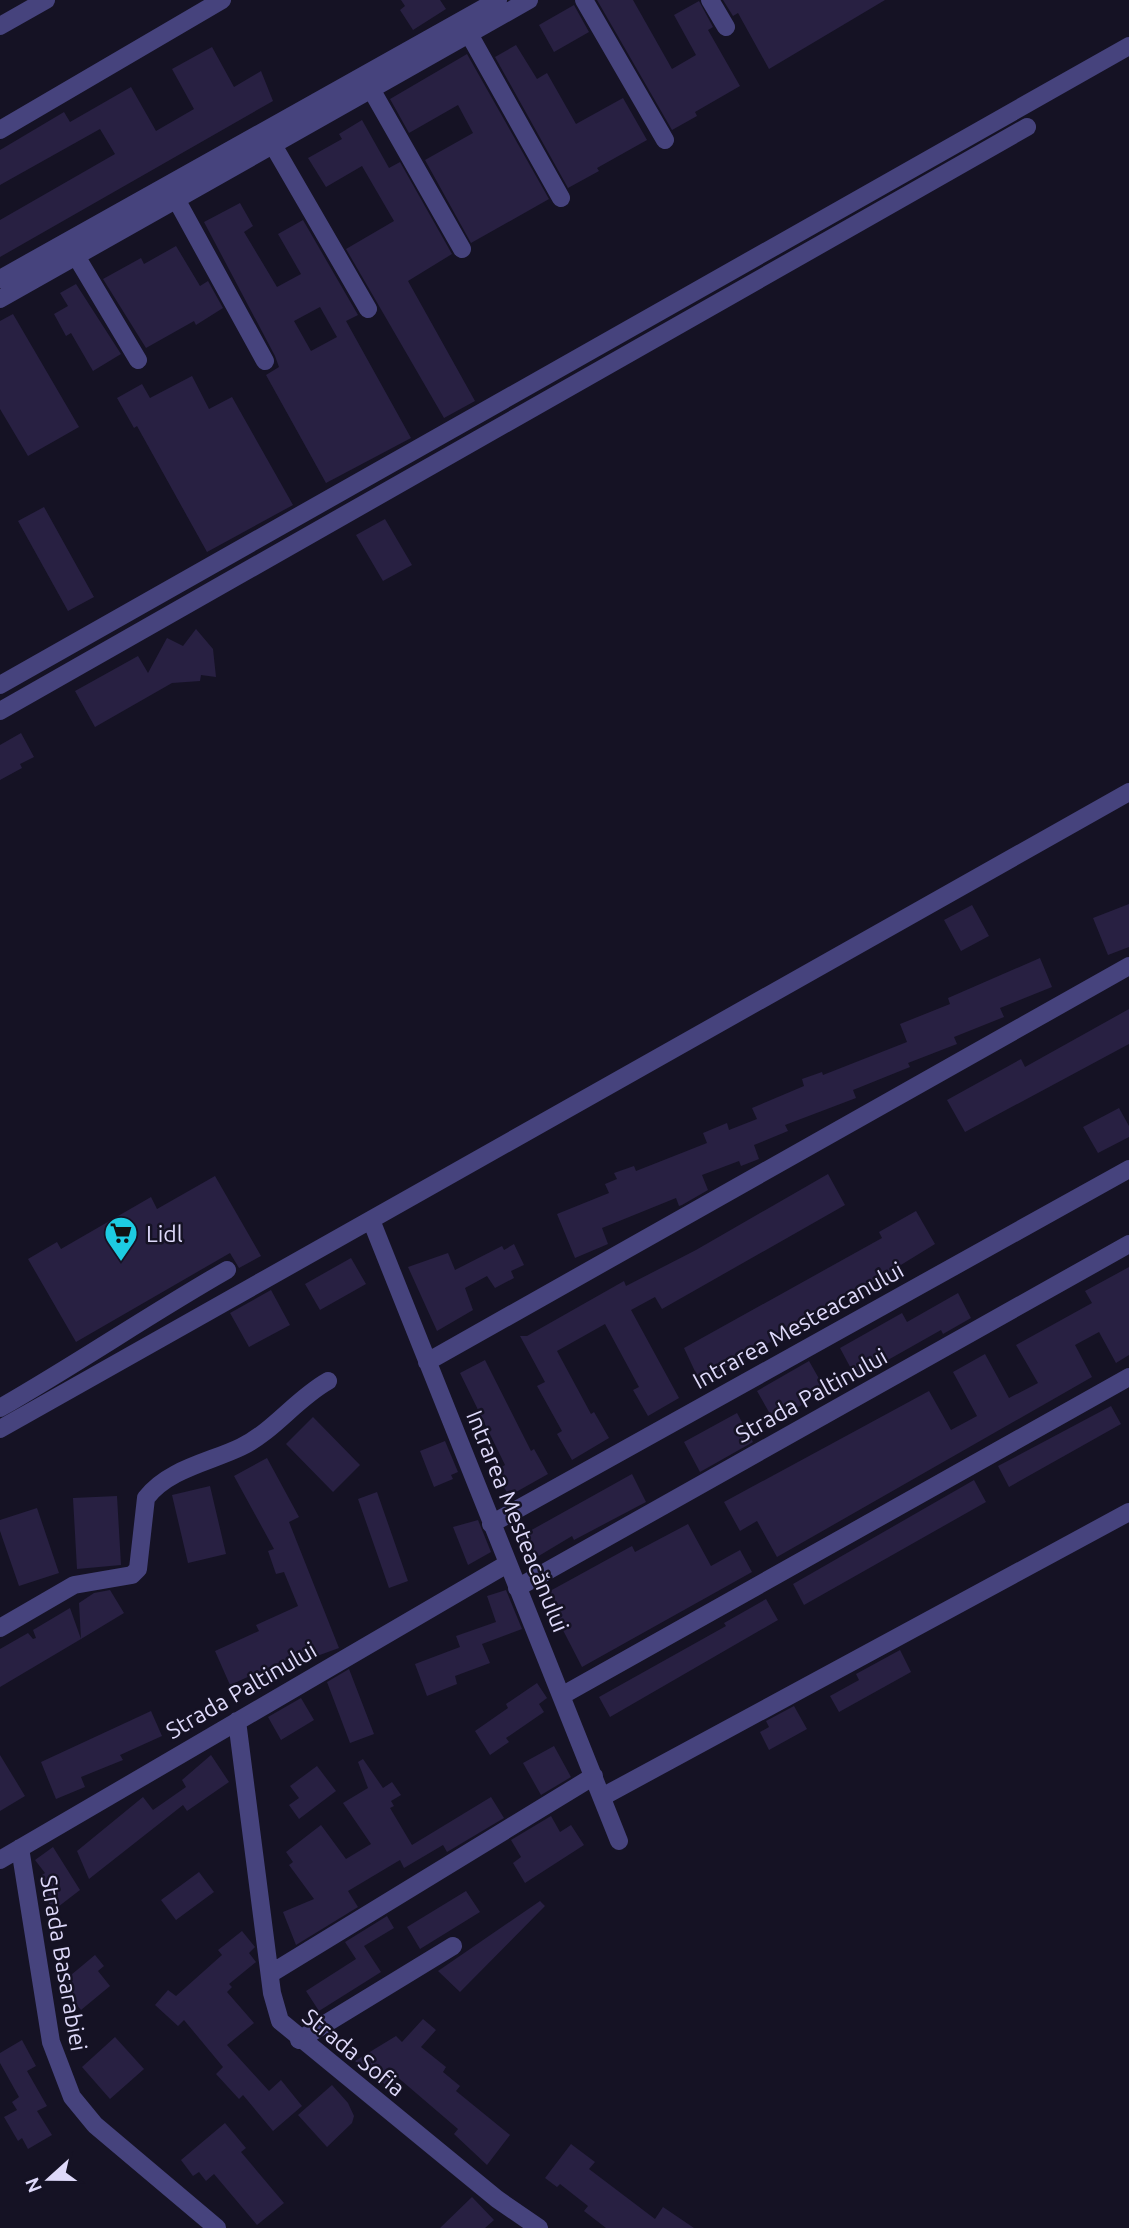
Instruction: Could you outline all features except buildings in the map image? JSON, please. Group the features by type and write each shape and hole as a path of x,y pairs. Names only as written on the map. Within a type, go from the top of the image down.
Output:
{"street":[{"path":"0,26 46,0"},
{"path":"0,130 222,0"},
{"path":"0,279 498,0"},
{"path":"0,299 529,0"},
{"path":"584,0 665,140"},
{"path":"710,0 726,27"},
{"path":"469,34 561,198"},
{"path":"0,685 1129,46"},
{"path":"371,89 462,249"},
{"path":"0,710 1027,127"},
{"path":"273,145 368,309"},
{"path":"176,199 265,361"},
{"path":"76,256 138,360"},
{"path":"0,1429 1129,792"},
{"path":"427,1363 1129,966"},
{"name":"Intrarea Mesteacanului","path":"492,1524 1129,1169"},
{"name":"Intrarea Mesteacănului","path":"371,1220 620,1841"},
{"name":"Strada Paltinului","path":"517,1588 1129,1244"},
{"path":"0,1408 68,1369 168,1303 227,1270"},
{"path":"563,1695 1129,1377"},
{"path":"0,1629 74,1585 132,1575 138,1569 146,1497 152,1489 171,1476 243,1446 328,1381"},
{"path":"602,1797 1129,1512"},
{"name":"Strada Paltinului","path":"0,1860 507,1564"},
{"name":"Strada Sofia","path":"237,1721 270,1974 280,2021 299,2040 497,2199 539,2228"},
{"path":"270,1974 594,1776"},
{"name":"Strada Basarabiei","path":"20,1848 51,2042 72,2097 95,2125 217,2228"},
{"path":"299,2040 453,1946"}],"place":[{"name":"Lidl","path":"121,1263"}]}
